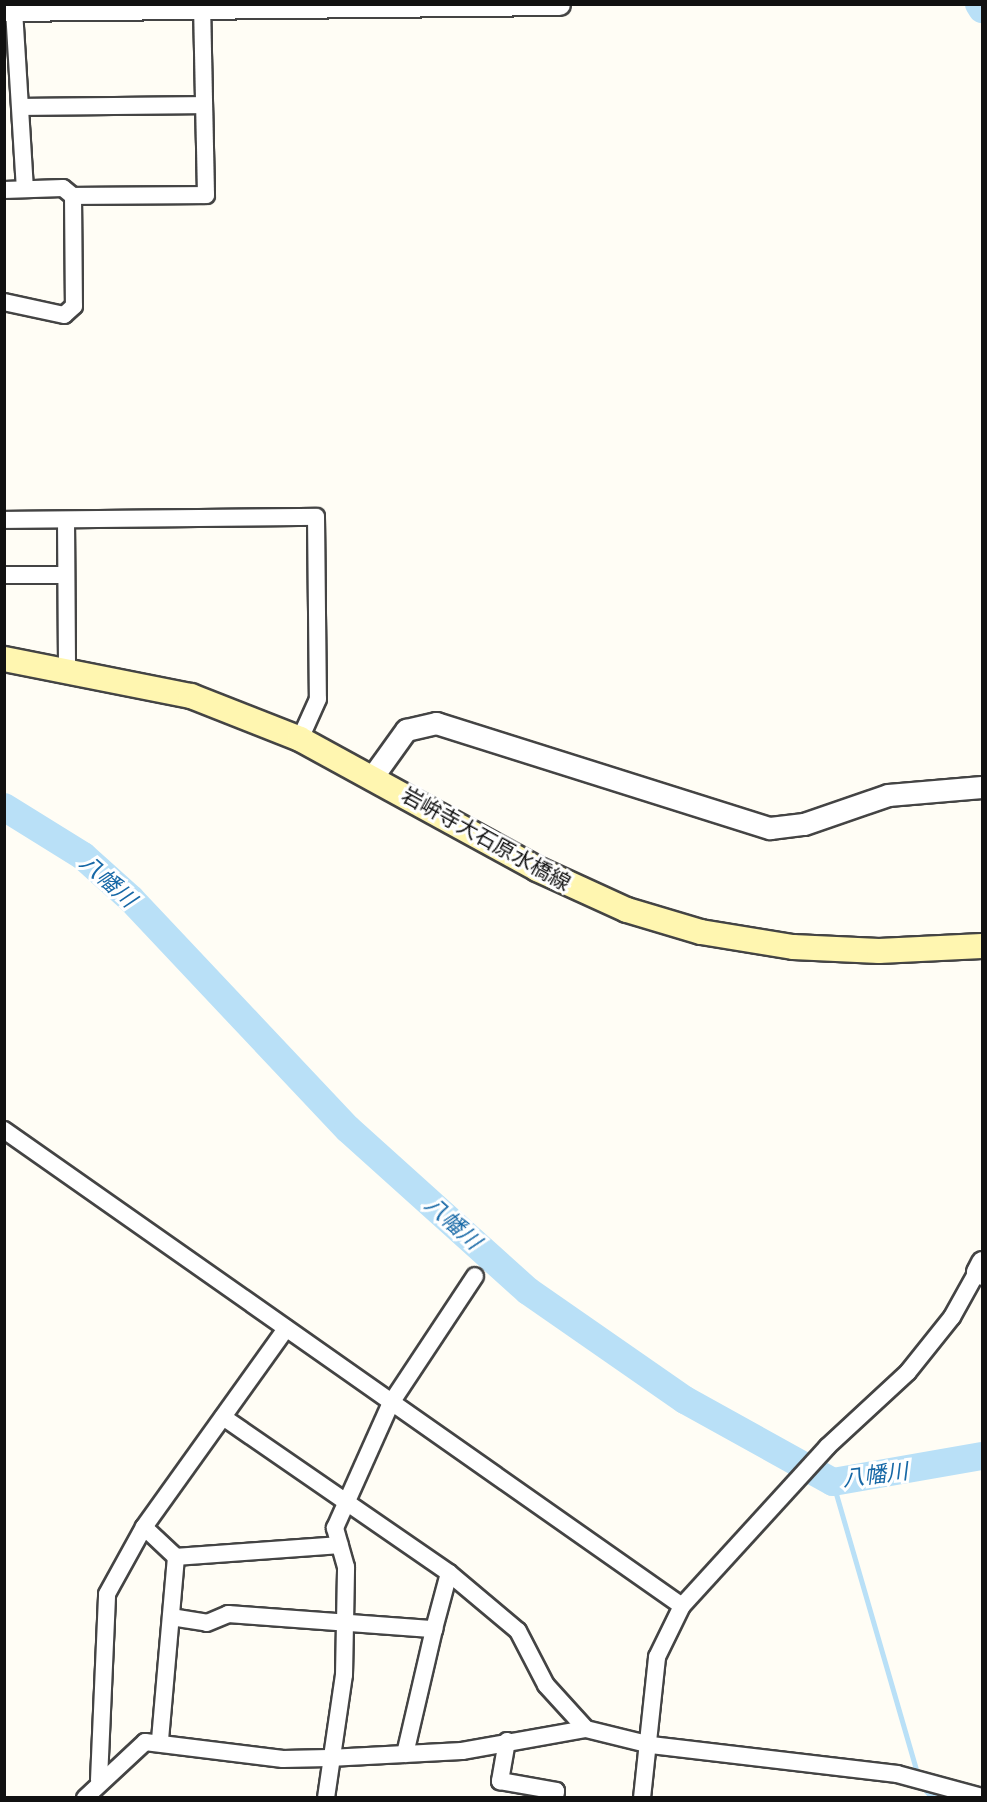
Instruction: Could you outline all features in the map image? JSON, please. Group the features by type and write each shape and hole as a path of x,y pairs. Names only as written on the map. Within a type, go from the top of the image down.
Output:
{"main road":[{"name":"岩峅寺大石原水橋線","path":"4,659 67,668 191,696 300,738 580,891 701,932 793,946 879,951 982,946"}],"street":[{"path":"25,189 24,107 9,10 559,4"},
{"path":"4,190 63,188 73,196 206,195 202,8"},
{"path":"24,107 204,105"},
{"path":"4,302 64,315 74,306 73,196"},
{"path":"4,520 316,517 318,699 300,738"},
{"path":"66,520 67,668"},
{"path":"4,575 66,575"},
{"path":"373,776 406,730 436,723 770,828 804,824 888,795 982,787"},
{"path":"4,1130 682,1606"},
{"path":"642,1797 651,1744 657,1658 682,1606 797,1484 827,1447 908,1372 952,1317 981,1269"},
{"path":"326,1797 329,1758 344,1675 346,1567 335,1528 345,1498 391,1403 475,1276"},
{"path":"99,1780 107,1594 144,1527 286,1329"},
{"path":"223,1417 345,1498 449,1573 518,1631 546,1686 586,1729"},
{"path":"144,1527 176,1557 340,1545"},
{"path":"159,1741 176,1557"},
{"path":"405,1754 449,1573"},
{"path":"171,1617 207,1623 228,1614 434,1629"},
{"path":"85,1797 99,1780 146,1742 159,1741 284,1759 329,1758 405,1754 586,1729 651,1744 897,1774 982,1797"},
{"path":"507,1741 500,1781 556,1791 555,1797"}],"waterway":[{"path":"979,4 982,9"},
{"name":"八幡川","path":"4,807 83,856 131,899 348,1129 528,1291 685,1400 833,1482 982,1456"},
{"path":"833,1482 918,1775"},
{"path":"922,1786 930,1795 944,1798"}]}
